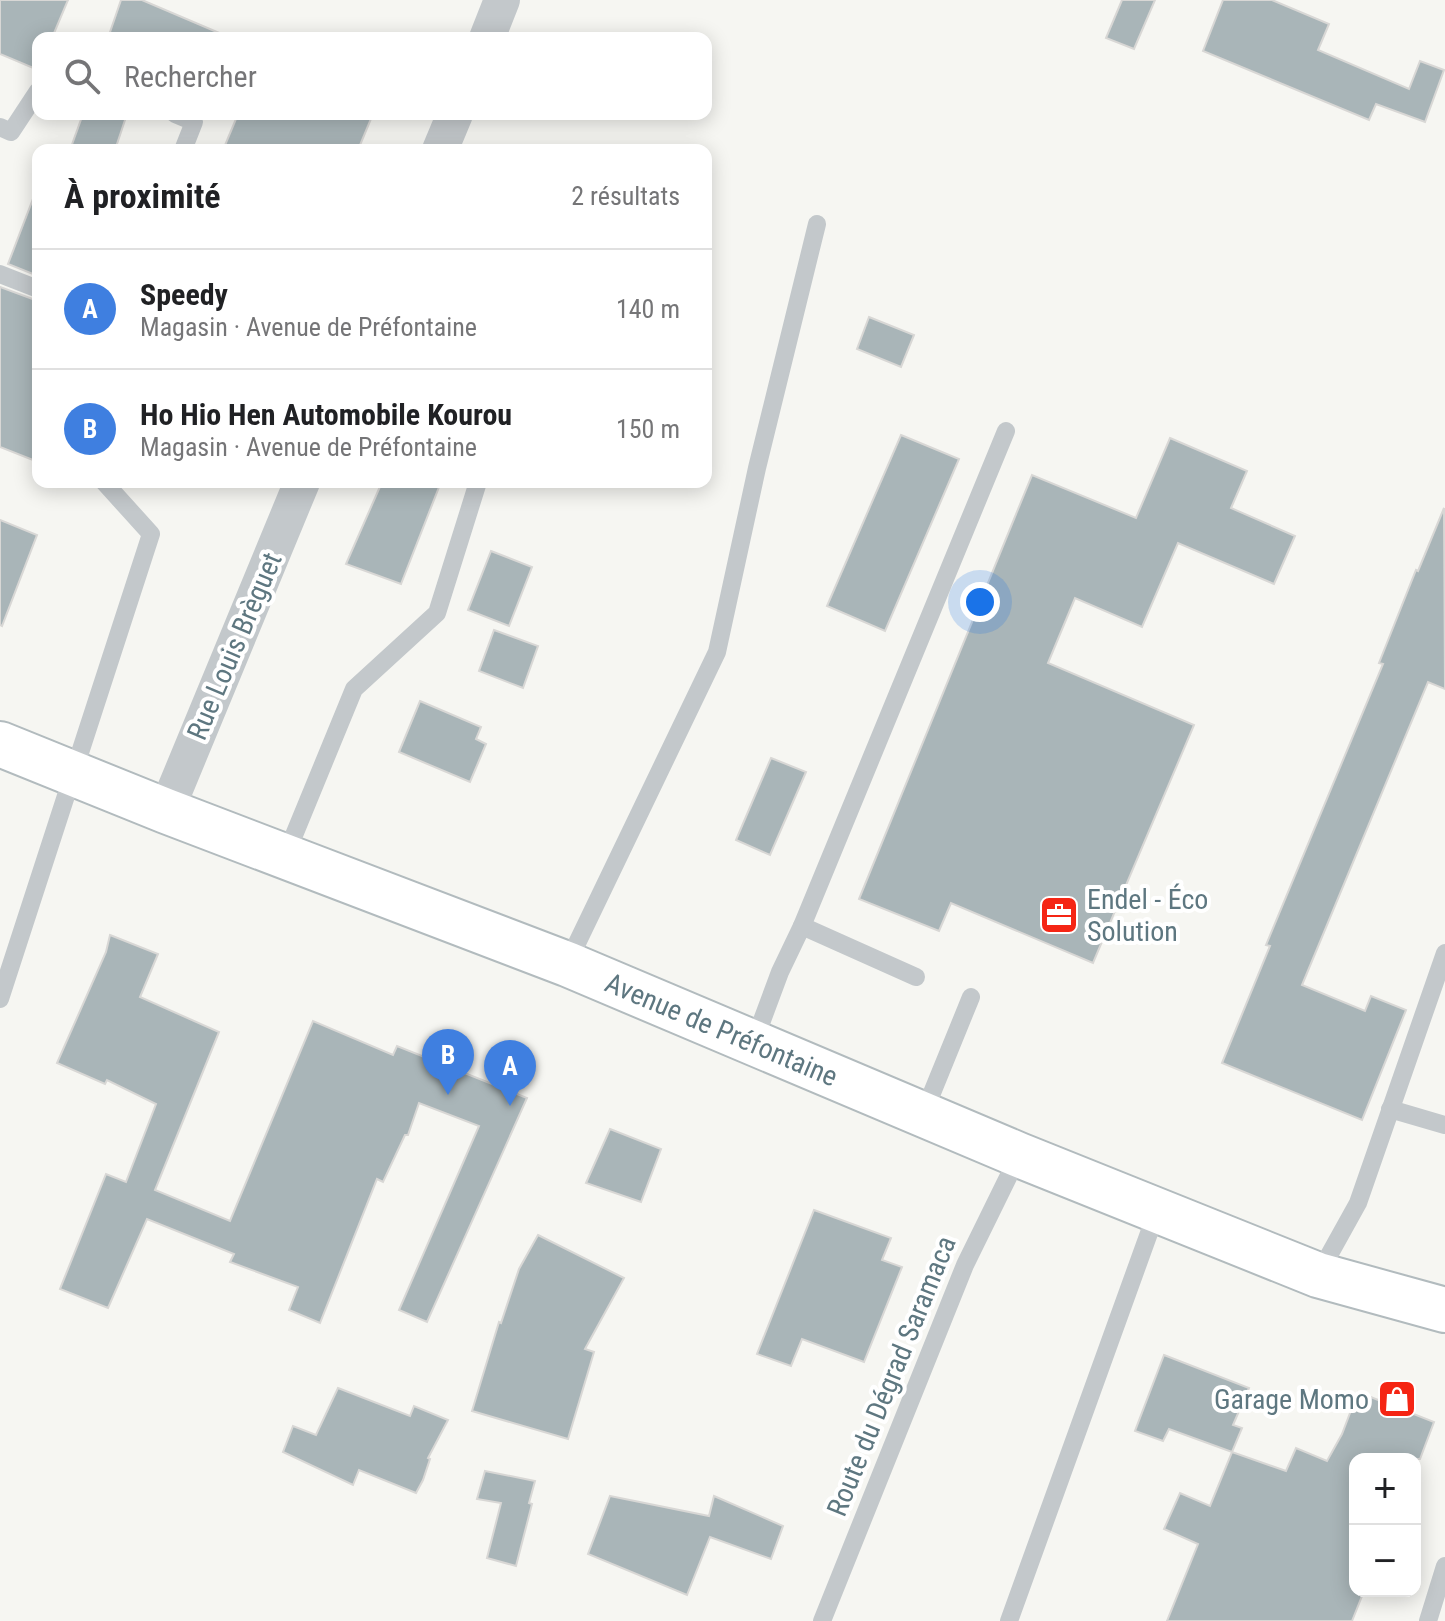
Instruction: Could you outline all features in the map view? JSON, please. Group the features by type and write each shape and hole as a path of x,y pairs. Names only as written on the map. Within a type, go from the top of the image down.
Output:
{"main road":[{"name":"Avenue de Préfontaine","path":"0,744 166,811 567,964 1019,1155 1318,1275 1445,1310"}],"street":[{"path":"489,32 502,0"},
{"path":"442,144 452,120"},
{"name":"Rue Louis Brèguet","path":"166,811 300,488"}],"lane":[{"path":"0,127 11,132 32,100"},
{"path":"185,144 194,122 189,120"},
{"path":"567,964 717,652 757,468 817,224"},
{"path":"0,274 32,287"},
{"path":"754,1042 780,972 802,926 1006,431"},
{"path":"0,999 151,534 109,488"},
{"path":"285,857 354,689 437,613 476,488"},
{"path":"802,926 916,977"},
{"path":"1318,1275 1358,1203 1445,953"},
{"path":"923,1115 971,997"},
{"path":"1390,1109 1445,1125"},
{"name":"Route du Dégrad Saramaca","path":"822,1621 965,1265 1019,1155"},
{"path":"1009,1621 1157,1211"},
{"path":"1428,1621 1445,1566"}],"building":[{"path":"0,0 68,0 55,32 32,32 32,67 0,54"},
{"path":"121,0 142,0 217,32 110,32"},
{"path":"1122,0 1155,0 1134,49 1106,38"},
{"path":"1223,0 1272,0 1329,24 1318,50 1409,89 1420,61 1444,70 1425,122 1376,104 1369,120 1203,51"},
{"path":"81,120 125,120 117,144 72,144"},
{"path":"236,120 370,120 360,144 226,144"},
{"path":"32,201 32,274 8,264"},
{"path":"0,287 32,299 32,460 0,447"},
{"path":"869,317 914,335 901,367 857,349"},
{"path":"901,435 959,459 885,631 827,606"},
{"path":"1170,438 1247,471 1231,508 1295,536 1274,584 1178,543 1142,627 1075,598 1048,663 1194,725 1093,963 951,903 939,931 859,899 1032,475 1136,518"},
{"path":"379,488 439,488 401,584 346,564"},
{"path":"1444,508 1445,689 1428,682 1302,985 1365,1011 1371,996 1406,1010 1362,1120 1222,1063 1270,946 1266,945 1383,664 1379,663 1416,570"},
{"path":"0,520 37,535 2,626 0,625"},
{"path":"491,551 532,567 509,626 468,610"},
{"path":"494,630 538,646 523,688 479,671"},
{"path":"420,701 481,727 476,739 486,744 470,782 399,752"},
{"path":"771,758 806,772 770,855 736,840"},
{"path":"110,935 158,954 140,997 219,1032 155,1190 230,1221 313,1021 393,1055 397,1046 527,1098 427,1322 399,1310 479,1126 419,1103 408,1135 405,1135 383,1182 377,1179 320,1323 289,1310 298,1287 230,1262 234,1254 147,1219 108,1308 60,1289 106,1174 126,1182 156,1104 107,1080 105,1084 57,1063 106,952"},
{"path":"610,1129 661,1149 641,1202 586,1183"},
{"path":"814,1210 891,1238 882,1260 902,1267 864,1362 802,1339 791,1366 757,1354"},
{"path":"538,1235 624,1278 585,1349 594,1352 568,1439 472,1411 499,1322 519,1269"},
{"path":"1164,1355 1249,1388 1233,1425 1242,1428 1232,1452 1169,1429 1163,1441 1135,1431"},
{"path":"338,1388 410,1416 414,1406 448,1420 428,1458 423,1480 416,1493 359,1470 353,1485 283,1452 293,1426 316,1435"},
{"path":"1358,1392 1434,1422 1421,1456 1421,1453 1349,1453 1349,1597 1362,1597 1352,1621 1167,1621 1198,1544 1164,1529 1180,1493 1210,1506 1232,1452 1286,1471 1296,1448 1327,1461 1342,1434"},
{"path":"485,1471 535,1481 516,1566 487,1558 501,1503 477,1499"},
{"path":"610,1496 709,1516 714,1496 783,1526 771,1559 710,1537 687,1595 588,1554"}],"place":[{"name":"Endel - Éco Solution","path":"1059,915"},
{"name":"Ho Hio Hen Automobile Kourou","path":"448,1095"},
{"name":"Speedy","path":"510,1106"},
{"name":"Garage Momo","path":"1397,1399"}]}
